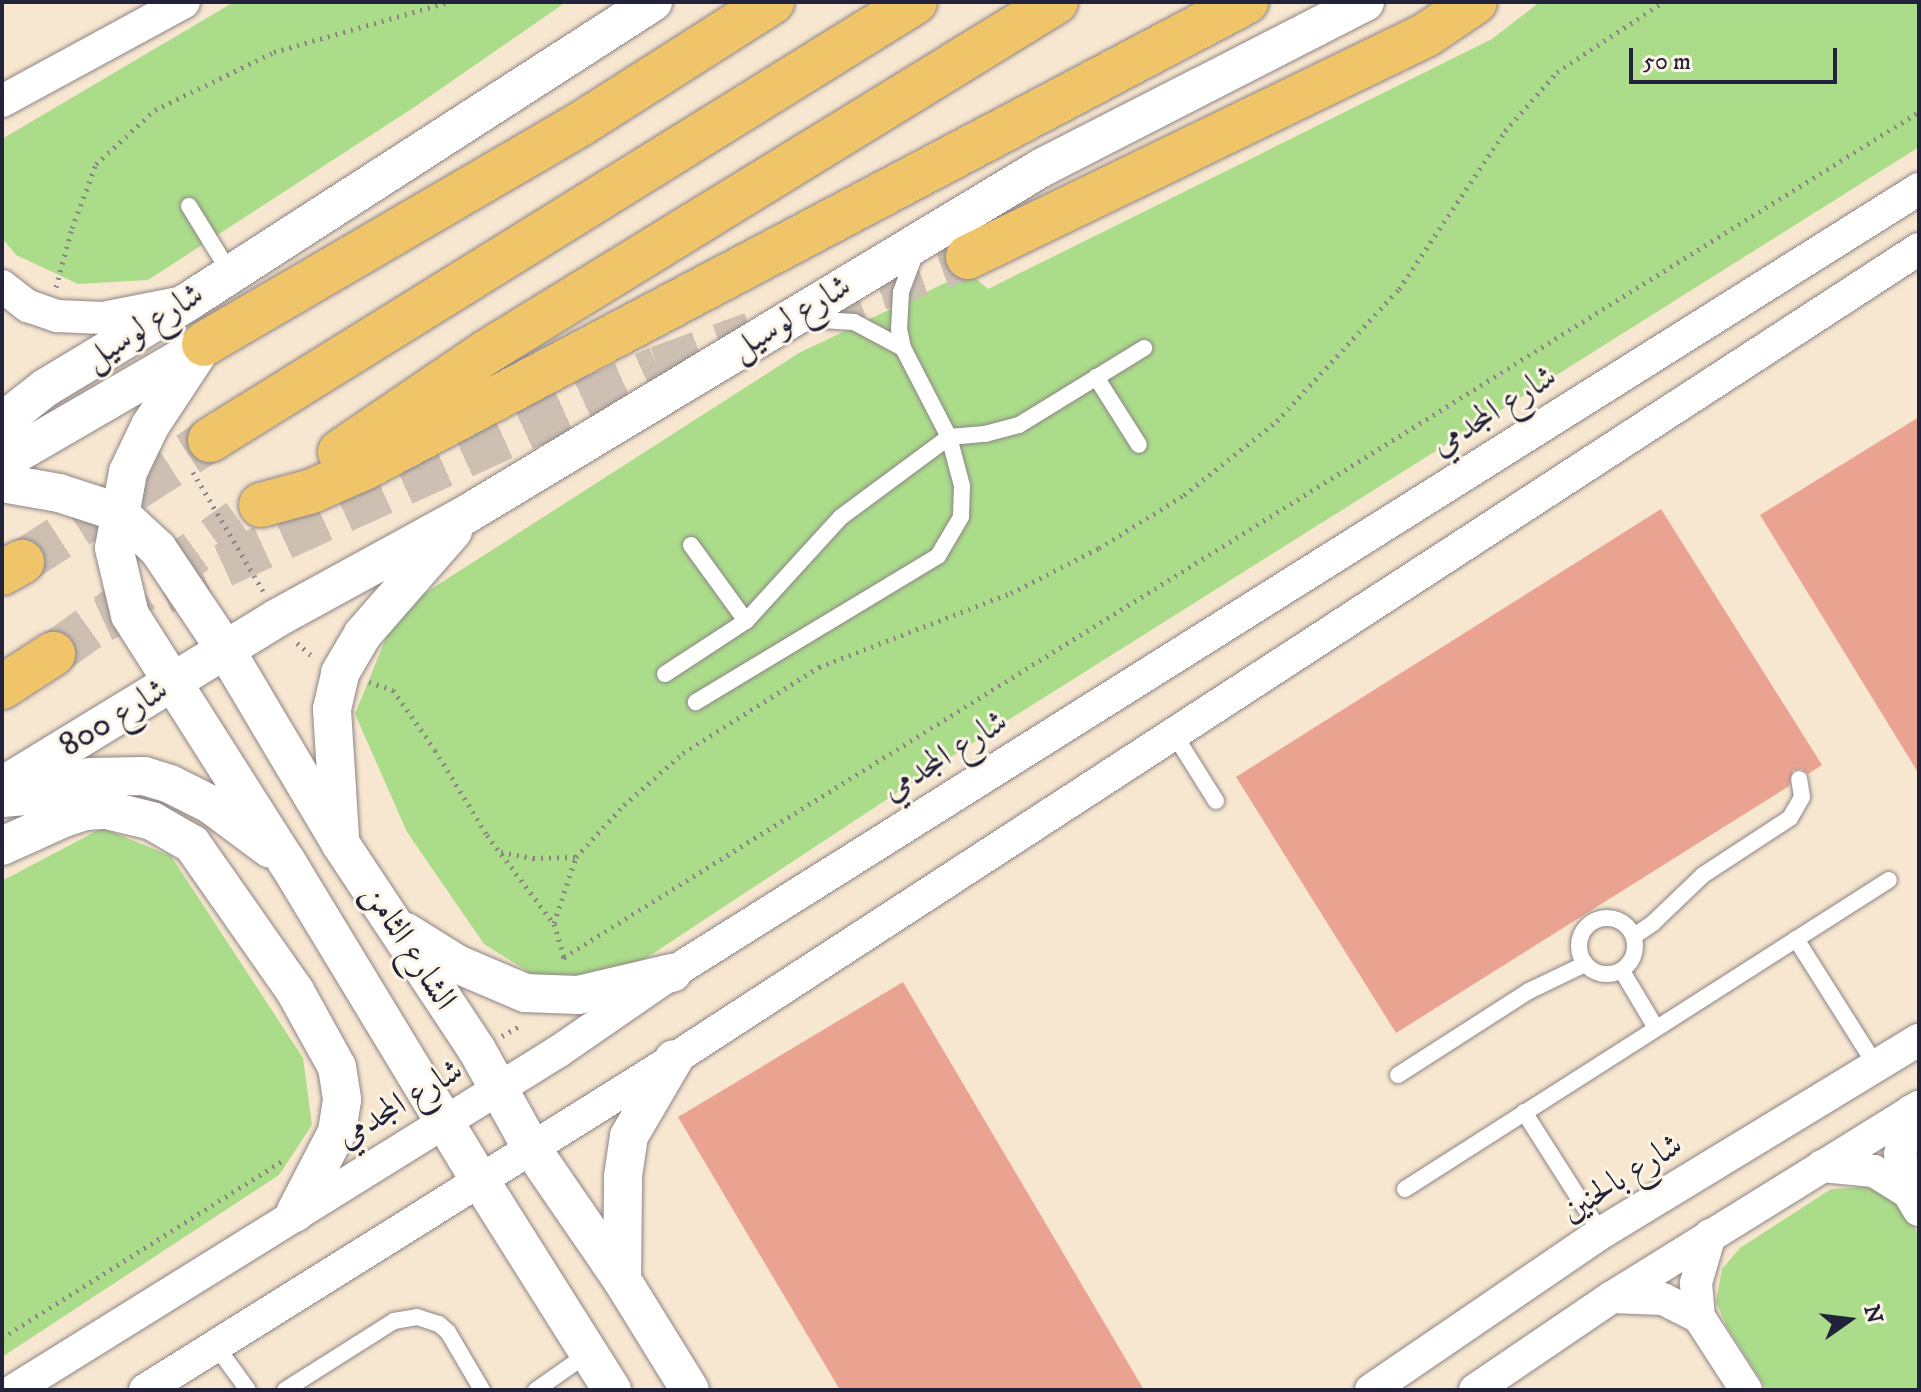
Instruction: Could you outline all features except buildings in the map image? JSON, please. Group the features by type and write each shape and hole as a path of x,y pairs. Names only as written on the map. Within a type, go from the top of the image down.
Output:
{"highway":[{"path":"204,344 579,125 772,2"},
{"path":"200,454 915,2"},
{"path":"1056,2 485,353 250,513 364,468 1246,2"},
{"path":"968,257 1426,35 1475,2"},
{"path":"2,687 53,654"}],"street":[{"name":"شارع لوسيل","path":"2,422 45,388 189,301 653,2"},
{"name":"شارع لوسيل","path":"225,649 467,514 1041,168 1365,2"},
{"path":"2,101 42,83 171,7"},
{"path":"2,114 42,83"},
{"name":"شارع المجدمي","path":"14,1390 559,1051 672,973 1919,189"},
{"path":"145,1390 674,1059 1919,249"},
{"path":"2,286 28,306 46,314 103,318 189,301"},
{"path":"2,462 204,344"},
{"name":"الشارع الثامن","path":"204,344 136,451 118,512 114,548 130,615 287,862 481,1182 612,1390"},
{"name":"الشارع الثامن","path":"2,483 59,493 118,512 158,549 225,649 340,843 500,1088 532,1149 622,1280 690,1390"},
{"path":"340,843 332,709 340,673 363,634 467,514"},
{"name":"شارع 800","path":"2,786 225,649"},
{"path":"2,798 25,796 90,777 144,776 170,784 210,804 287,862"},
{"path":"2,846 64,818 85,811 107,810 152,821 192,844 295,991 337,1067 342,1100 337,1132 295,1213"},
{"path":"393,924 457,964 509,989 552,996 578,995 672,973"},
{"name":"شارع بالحنين","path":"1371,1390 1601,1233 1919,1040"},
{"path":"622,1280 622,1189 629,1136 674,1059"},
{"path":"1475,1390 1612,1297 1915,1109"},
{"path":"1914,1201 1900,1154 1915,1109"},
{"path":"1822,1166 1874,1171 1914,1201"},
{"path":"1710,1235 1696,1283 1699,1317 1746,1390"},
{"path":"1612,1297 1663,1299 1699,1317"}],"lane":[{"path":"189,206 230,273"},
{"path":"696,702 938,556 961,517 962,486 949,437 903,348 899,320 901,292 924,240"},
{"path":"781,324 835,319 871,328 903,348"},
{"path":"665,674 746,621 841,517 949,437 985,434 1019,425 1144,348"},
{"path":"1096,377 1139,445"},
{"path":"691,545 746,621"},
{"path":"1174,734 1216,801"},
{"path":"1634,936 1653,923 1703,875 1790,818 1802,797 1799,779"},
{"path":"1405,1189 1889,880"},
{"path":"1615,919 1623,922 1634,936 1634,956 1622,971 1602,974 1585,964 1580,938 1590,924 1615,919"},
{"path":"1796,939 1877,1067"},
{"path":"1398,1075 1529,991 1585,964"},
{"path":"1622,971 1656,1028"},
{"path":"1524,1112 1601,1233"},
{"path":"285,1390 394,1321 417,1317 428,1319 448,1332 482,1390"},
{"path":"216,1346 248,1390"},
{"path":"536,1390 589,1353"}],"path":[{"path":"46,314 96,164 155,110 274,52 448,2"},
{"path":"554,924 562,890 576,857 624,805 683,753 819,667 1011,593 1099,548 1184,495 1277,421 1399,289 1505,131 1557,72 1663,2"},
{"path":"564,957 1919,112"},
{"path":"200,454 277,618 303,651 340,673 393,690 499,852 554,924 564,957 552,996"},
{"path":"499,852 533,858 576,857"},
{"path":"2,1338 284,1160 304,1139 323,1132 337,1132"}],"green space":[{"path":"234,2 566,2 413,108 148,280 78,284 16,255 2,238 2,139"},
{"path":"1540,2 1919,2 1919,147 986,734 578,1003 484,944 407,832 355,714 397,611 799,353 968,272 988,289 1492,39"},
{"path":"102,828 171,856 303,1058 312,1125 279,1175 2,1357 2,881"},
{"path":"1866,1187 1898,1201 1919,1235 1919,1390 1767,1390 1727,1327 1716,1302 1722,1269 1740,1248 1831,1189"}],"tunnel":[{"path":"817,311 968,257"},
{"path":"103,620 658,368 752,334"},
{"path":"22,562 210,440"},
{"path":"53,654 239,521"}]}
